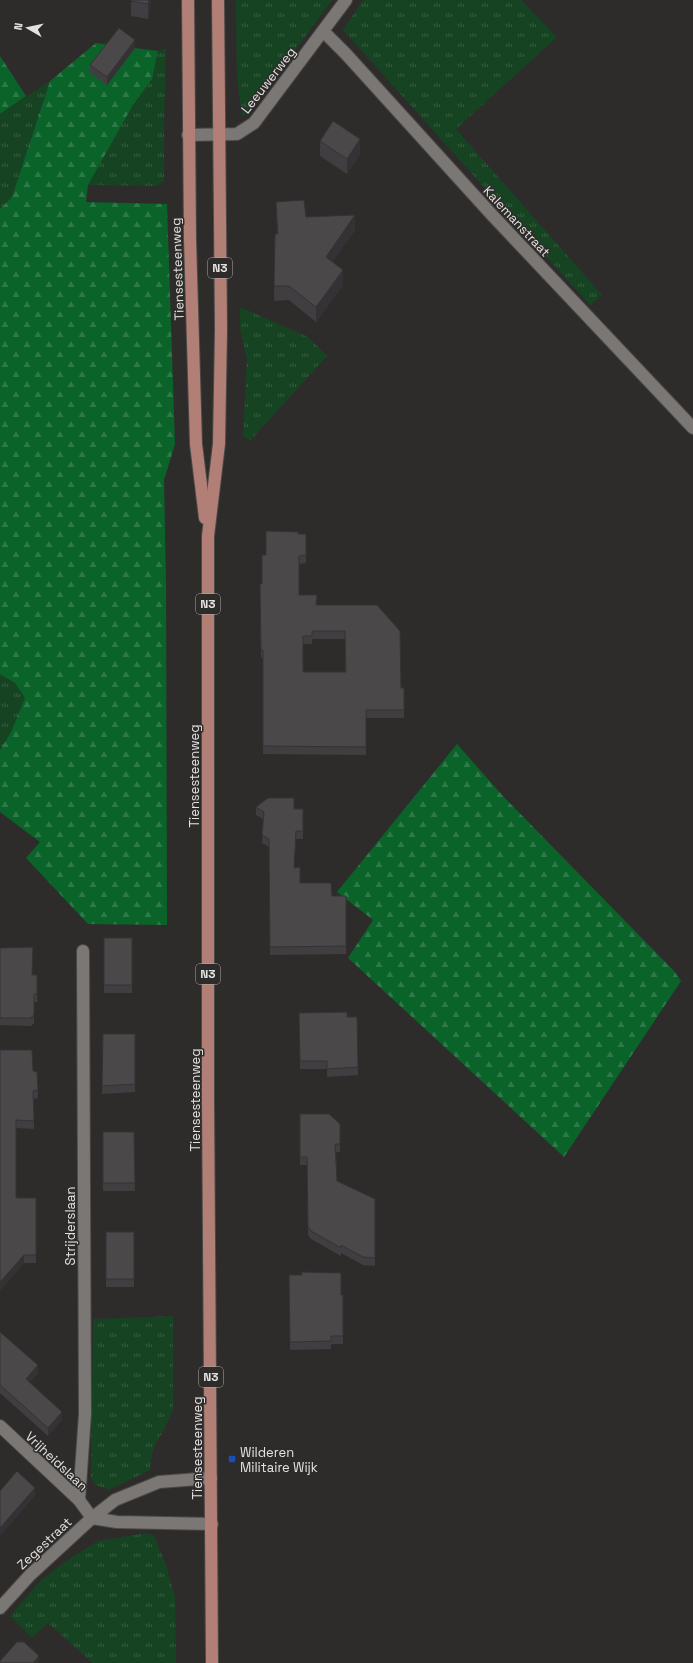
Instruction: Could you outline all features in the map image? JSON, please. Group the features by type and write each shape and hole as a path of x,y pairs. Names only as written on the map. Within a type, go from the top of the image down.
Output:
{"main road":[{"name":"Tiensesteenweg","path":"188,0 188,135 196,444 208,536"},
{"name":"Tiensesteenweg","path":"212,1663 212,1478 208,1100 208,536 219,444 221,330 218,0"}],"street":[{"name":"Leeuwerweg","path":"188,135 219,136 237,134 254,123 346,0"},
{"name":"Kalemanstraat","path":"323,31 346,54 502,226 693,428"},
{"name":"Strijderslaan","path":"79,1500 85,1414 83,951"},
{"name":"Vrijheidslaan","path":"0,1426 79,1500 92,1518"},
{"name":"Zegestraat","path":"0,1608 30,1574 92,1518 115,1500 159,1482 212,1478"},
{"name":"Zegestraat","path":"92,1518 117,1522 212,1524"}],"green space":[{"path":"236,0 332,0 248,114 242,116 237,77"},
{"path":"363,0 521,0 557,37 456,129 602,295 590,305 343,30"},
{"path":"96,43 158,51 152,79 133,105 88,185 86,202 167,204 175,444 164,480 166,585 167,925 88,924 26,858 40,842 0,812 0,750 11,732 25,698 15,683 0,674 0,209 12,197 50,81"},
{"path":"166,49 164,181 157,186 88,185 133,105 152,79 158,51"},
{"path":"0,56 26,96 0,114"},
{"path":"50,81 12,197 0,209 0,114"},
{"path":"240,307 308,337 327,356 250,441 243,436 247,359 240,329"},
{"path":"0,674 15,683 25,698 11,732 0,750"},
{"path":"457,744 502,795 674,971 681,981 564,1157 348,958 373,920 337,892"},
{"path":"173,1316 173,1409 167,1424 155,1445 151,1458 150,1470 109,1490 96,1485 91,1479 93,1319"},
{"path":"147,1533 154,1536 166,1565 175,1597 176,1663 93,1663 48,1623 32,1638 10,1616 41,1580 69,1559 98,1541"}],"building":[{"path":"131,0 149,0 148,4"},
{"path":"119,28 135,40 107,77 90,65"},
{"path":"333,121 360,139 347,159 320,141"},
{"path":"304,200 306,217 355,215 326,257 343,270 316,307 289,286 274,286 275,234 278,234 276,202"},
{"path":"266,531 299,532 298,534 306,534 306,555 299,556 299,595 317,595 316,605 377,605 400,631 401,688 404,688 404,710 366,710 366,747 263,746 263,650 261,650 260,584 262,584 262,555 266,555","holes":["312,631 345,631 346,672 303,672 303,636 312,636"]},
{"path":"268,798 294,798 294,809 303,809 303,831 296,831 294,868 300,867 300,883 331,883 332,896 346,896 346,946 270,947 269,839 262,835 264,812 256,807"},
{"path":"104,938 132,938 132,985 104,985"},
{"path":"33,947 32,975 37,975 37,994 34,994 34,1016 32,1016 32,1018 0,1018 0,948"},
{"path":"347,1012 347,1017 357,1017 358,1067 327,1069 327,1061 300,1061 299,1013"},
{"path":"103,1034 135,1034 135,1084 102,1086"},
{"path":"0,1050 32,1050 33,1071 37,1072 38,1090 33,1091 34,1121 16,1120 16,1198 36,1198 36,1255 24,1255 0,1282"},
{"path":"300,1114 329,1114 340,1124 340,1144 335,1144 337,1181 375,1199 375,1258 363,1257 341,1245 341,1248 311,1231 308,1227 307,1157 300,1157"},
{"path":"103,1132 134,1132 135,1183 103,1183"},
{"path":"106,1232 134,1232 134,1279 106,1279"},
{"path":"301,1272 341,1273 341,1295 343,1295 343,1336 331,1336 331,1341 290,1342 289,1275 302,1275"},
{"path":"0,1332 38,1365 26,1379 62,1412 48,1428 0,1385"},
{"path":"17,1471 35,1488 0,1528 0,1491"},
{"path":"17,1642 24,1642 39,1656 33,1663 0,1663 0,1661"}],"place":[{"name":"Wilderen Militaire Wijk","path":"232,1459"}]}
